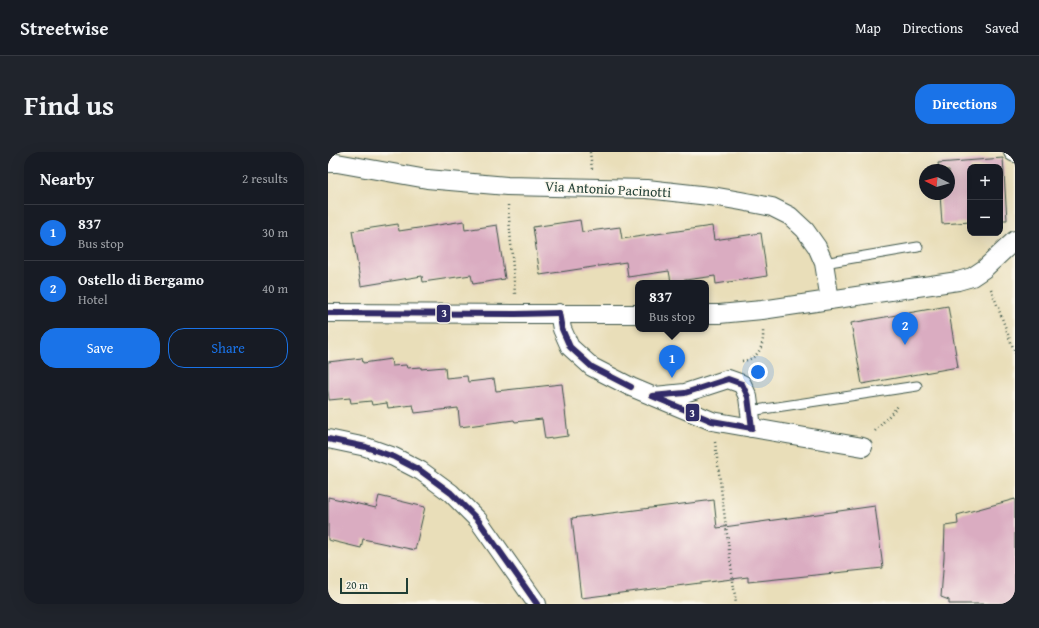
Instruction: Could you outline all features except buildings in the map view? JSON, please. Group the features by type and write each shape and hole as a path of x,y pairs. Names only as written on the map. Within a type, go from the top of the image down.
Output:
{"street":[{"name":"Via Antonio Pacinotti","path":"328,163 337,163 427,179 507,186 647,189 718,197 772,207 790,216 804,230 817,247 824,263 830,300"},
{"path":"709,314 762,310 958,281 972,277 984,269 1015,240"},
{"path":"328,313 635,314"},
{"path":"558,313 562,329 570,347 592,367 631,387 712,421 751,420 863,447"},
{"path":"652,396 685,393 728,379 742,384 748,397 751,420"},
{"path":"328,439 366,447 394,457 421,471 451,493 478,520 537,604"}],"lane":[{"path":"824,263 918,247"},
{"path":"751,420 917,386"}],"path":[{"path":"507,186 516,314"},
{"path":"984,269 1015,353"},
{"path":"738,361 749,360 756,355 761,347 764,339 762,310"},
{"path":"712,421 736,604"}],"transit line":[{"name":"3","path":"328,313 559,313"},
{"name":"3","path":"559,313 562,329 570,347 592,367 631,387"},
{"name":"3","path":"728,379 742,384 748,397 752,428 712,421 652,396 685,393 728,379"},
{"name":"3","path":"328,439 366,447 394,457 421,471 451,493 478,520 537,604"}],"place":[{"name":"Ostello di Bergamo","path":"905,345"},
{"name":"837","path":"672,378"}]}
